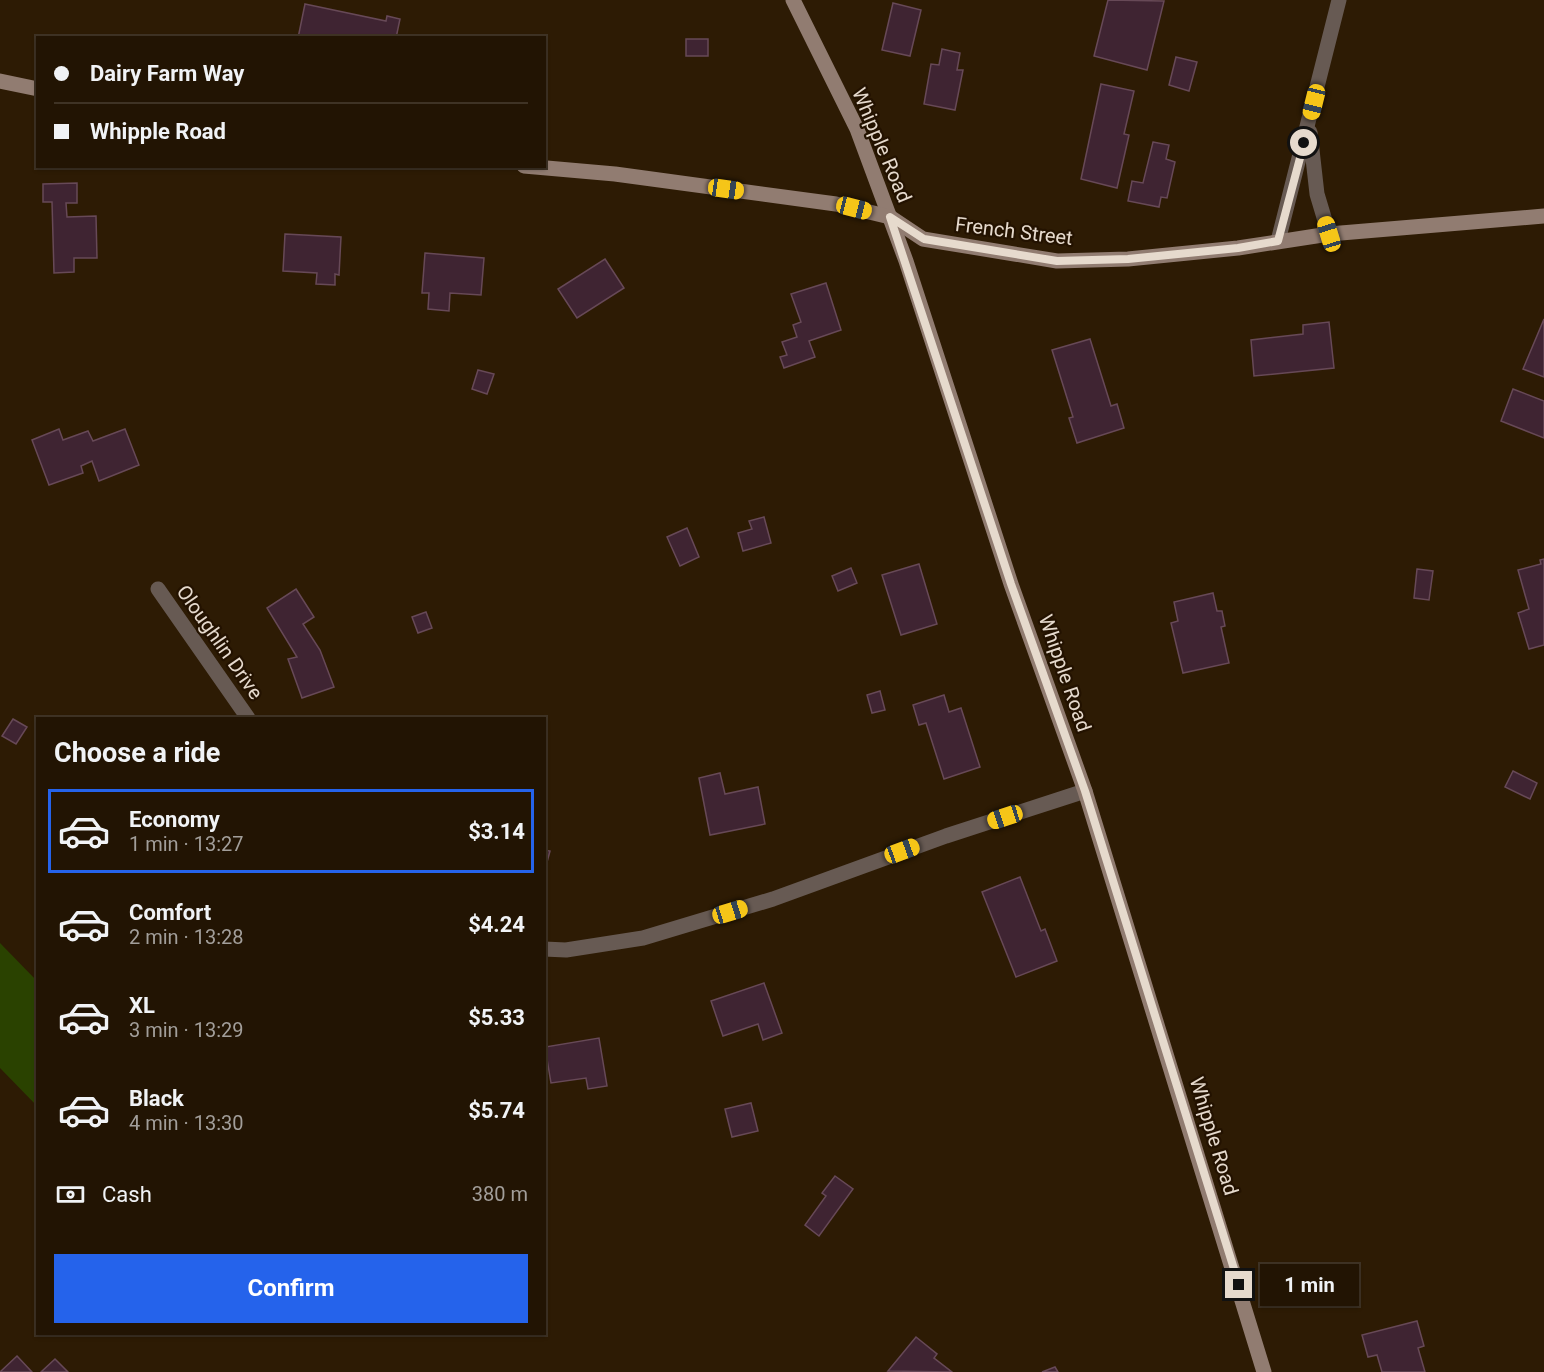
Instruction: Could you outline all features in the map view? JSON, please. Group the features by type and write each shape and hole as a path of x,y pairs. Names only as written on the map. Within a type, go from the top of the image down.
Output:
{"main road":[{"name":"Whipple Road","path":"793,0 857,129 890,217 1011,584 1085,791 1264,1372"},
{"path":"0,81 36,89"},
{"name":"French Street","path":"546,168 615,174 836,204 890,217 924,239 1057,261 1128,259 1238,248 1329,234 1544,216"}],"street":[{"path":"1278,241 1339,0"},
{"path":"1309,123 1317,194 1329,234"},
{"name":"Oloughlin Drive","path":"158,590 247,717"},
{"path":"546,949 566,950 643,938 773,899 946,836 1085,791"}],"green space":[{"path":"0,943 36,980 36,1105 0,1068"}],"building":[{"path":"1108,0 1164,1 1147,70 1094,56"},
{"path":"893,3 921,10 910,56 882,50"},
{"path":"305,4 386,21 387,16 400,19 396,36 298,36"},
{"path":"686,39 708,39 708,56 686,56"},
{"path":"942,49 960,53 957,70 963,70 955,110 924,104 931,64 939,65"},
{"path":"1176,57 1197,62 1189,91 1169,85"},
{"path":"1101,84 1134,91 1124,134 1129,135 1117,188 1081,179"},
{"path":"1153,142 1169,145 1166,159 1175,162 1167,198 1161,197 1159,207 1128,201 1132,181 1143,183"},
{"path":"77,183 77,203 66,203 67,217 96,216 97,258 74,258 74,272 54,273 52,202 43,202 43,184"},
{"path":"285,234 341,237 339,275 335,274 335,285 316,284 317,273 283,271"},
{"path":"425,253 484,258 481,295 450,293 449,311 428,309 429,293 422,293"},
{"path":"605,259 624,288 577,318 558,289"},
{"path":"826,283 841,330 809,341 815,357 784,368 780,357 787,355 782,342 797,337 793,325 801,322 791,294"},
{"path":"1544,319 1544,377 1523,369"},
{"path":"1329,322 1334,368 1254,376 1251,340 1303,334 1303,325"},
{"path":"1090,339 1111,406 1117,404 1124,428 1077,443 1069,418 1073,417 1052,350"},
{"path":"478,370 494,374 487,394 472,389"},
{"path":"1513,389 1544,401 1544,438 1501,421"},
{"path":"59,429 63,440 88,431 93,441 125,429 139,465 99,481 92,461 81,466 83,473 49,485 32,440"},
{"path":"764,517 771,543 743,551 738,533 752,529 749,521"},
{"path":"687,528 699,557 680,566 667,537"},
{"path":"1544,559 1544,645 1529,649 1518,613 1529,609 1518,570 1541,564 1540,560"},
{"path":"919,564 937,624 901,635 882,575"},
{"path":"851,568 857,583 838,591 832,576"},
{"path":"1417,569 1433,571 1429,600 1414,598"},
{"path":"296,589 314,617 303,624 320,650 334,687 302,698 288,659 297,657 267,608"},
{"path":"1213,593 1217,611 1222,611 1225,626 1221,627 1229,663 1183,673 1171,623 1178,621 1174,602"},
{"path":"426,612 432,628 418,633 412,617"},
{"path":"880,691 885,710 872,713 867,695"},
{"path":"944,695 949,712 961,708 980,767 944,779 926,723 919,725 913,705"},
{"path":"13,719 27,727 16,744 2,736"},
{"path":"1513,771 1537,783 1530,799 1505,787"},
{"path":"720,773 725,794 758,787 765,824 710,835 699,778"},
{"path":"546,850 550,851 546,866"},
{"path":"1020,877 1041,931 1045,929 1057,961 1016,977 982,892"},
{"path":"764,983 782,1033 763,1040 758,1024 723,1036 711,1001"},
{"path":"599,1038 607,1086 588,1089 586,1078 551,1083 546,1047"},
{"path":"751,1103 758,1131 732,1137 725,1109"},
{"path":"835,1176 853,1189 819,1236 805,1225 826,1196 822,1193"},
{"path":"1417,1321 1424,1346 1418,1348 1425,1372 1382,1372 1377,1355 1368,1357 1362,1335"},
{"path":"916,1337 937,1354 934,1358 952,1372 888,1371"},
{"path":"17,1356 32,1372 0,1372"},
{"path":"55,1359 68,1372 41,1372"},
{"path":"1055,1367 1058,1372 1042,1372"}],"route":[{"path":"1239,1285 1085,791 1011,584 890,217 924,239 1057,261 1128,259 1238,248 1278,241 1304,143"}]}
